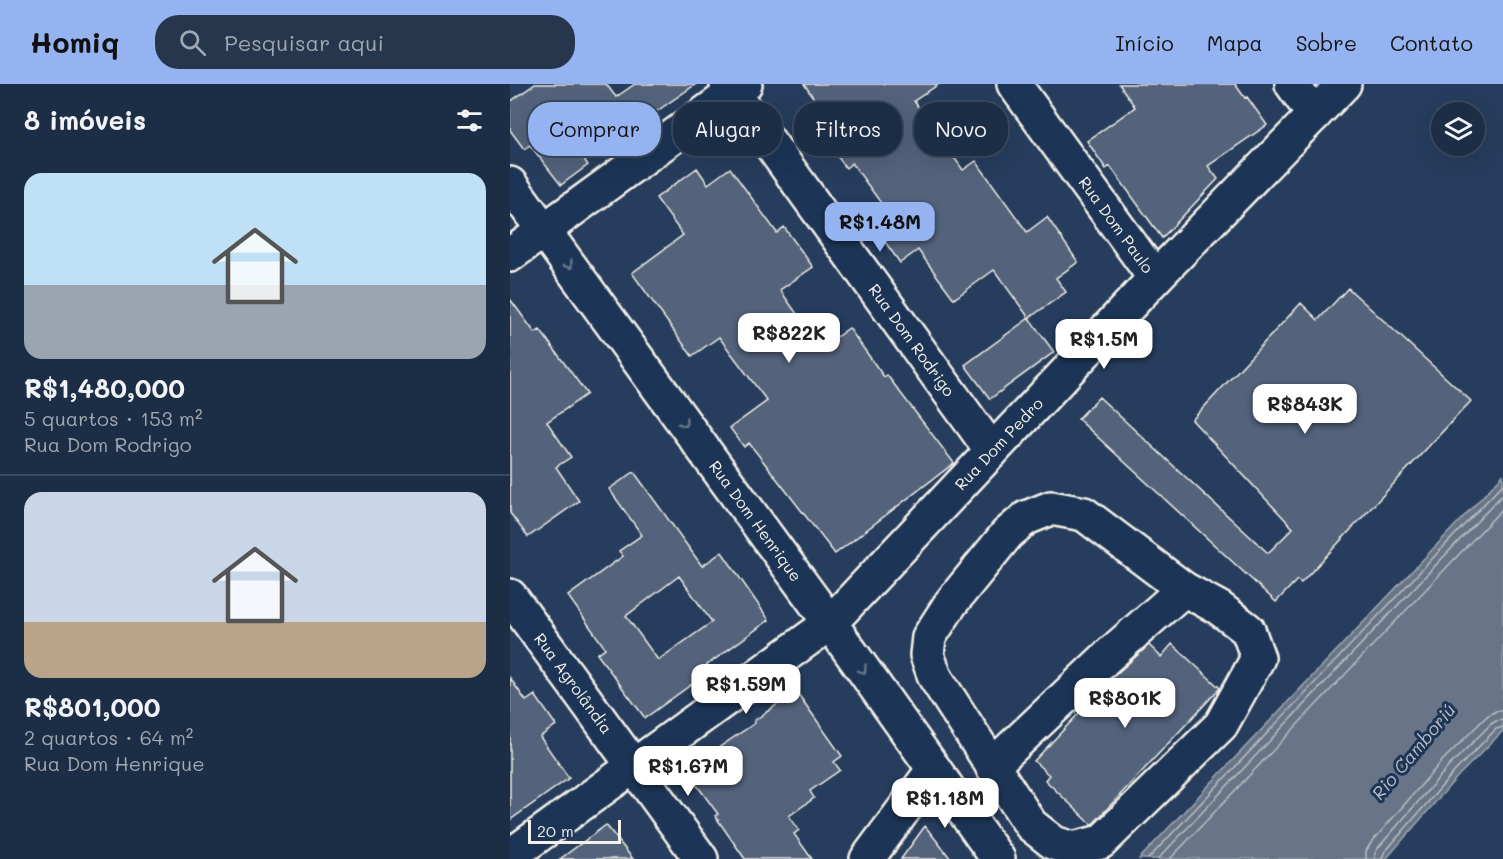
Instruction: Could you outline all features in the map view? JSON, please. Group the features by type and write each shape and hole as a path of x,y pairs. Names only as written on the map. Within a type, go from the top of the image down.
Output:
{"street":[{"name":"Rua Dom Paulo","path":"1014,84 1155,278"},
{"path":"1292,84 1314,115"},
{"name":"Rua Dom Pedro","path":"510,856 830,623 1155,278 1344,84"},
{"path":"510,255 735,87"},
{"name":"Rua Dom Rodrigo","path":"735,87 992,451"},
{"name":"Rua Dom Henrique","path":"510,184 830,623 995,856"},
{"path":"1051,508 1084,514 1184,589 1219,608 1248,630 1258,658 1221,725 1101,842 1073,849 1054,843 1031,825 934,677 927,656 929,638 951,603 1007,534 1026,518 1051,508"},
{"path":"992,766 1108,656 1184,589"},
{"name":"Rua Agrolândia","path":"510,596 701,859"},
{"path":"867,859 934,769"},
{"path":"995,856 1031,825"}],"water":[{"name":"Rio Camboriú","path":"1503,475 1503,731 1459,775 1386,859 1139,859"}],"building":[{"path":"535,84 606,84 616,97 635,84 696,84 661,108 661,102 528,102 528,146 524,149 510,130 510,102"},
{"path":"804,84 939,84 914,101 914,156 953,156 963,170 976,161 1027,232 1047,217 1078,262 1056,278 1066,292 1029,318 994,270 954,299 918,250 900,263 878,232 894,221 852,163 846,168 837,156 902,156 902,102 816,102"},
{"path":"1119,84 1235,84 1267,125 1208,166 1218,179 1162,238 1110,166 1106,169 1087,141 1135,107"},
{"path":"539,156 592,156 585,161 588,165 561,185"},
{"path":"697,168 708,184 730,168 777,233 784,227 813,267 780,290 821,348 849,328 884,377 887,375 954,463 835,554 749,443 744,447 730,428 767,401 719,337 692,356 632,273 683,235 656,198"},
{"path":"1348,288 1471,401 1301,583 1297,580 1276,602 1078,419 1099,397 1268,553 1293,528 1192,420 1301,303 1318,320"},
{"path":"510,299 535,333 540,330 587,394 547,422 571,457 556,467 579,501 528,537 510,513"},
{"path":"1029,318 1054,352 990,399 965,365"},
{"path":"634,472 702,566 722,552 769,620 703,668 707,673 645,718 597,654 605,648 568,596 623,556 619,551 642,535 609,489","holes":["679,576 712,622 658,660 626,616"]},
{"path":"1172,644 1220,688 1092,825 1045,780 1049,775 1034,761 1115,675 1149,645 1161,657"},
{"path":"510,678 526,701 535,695 556,725 540,737 569,778 510,820"},
{"path":"796,691 842,756 834,762 840,770 810,791 814,798 789,816 799,830 794,834 812,859 745,859 715,816 718,814 685,769 755,723 754,721"},
{"path":"606,825 633,859 560,859"},
{"path":"925,826 951,859 901,859"}]}
